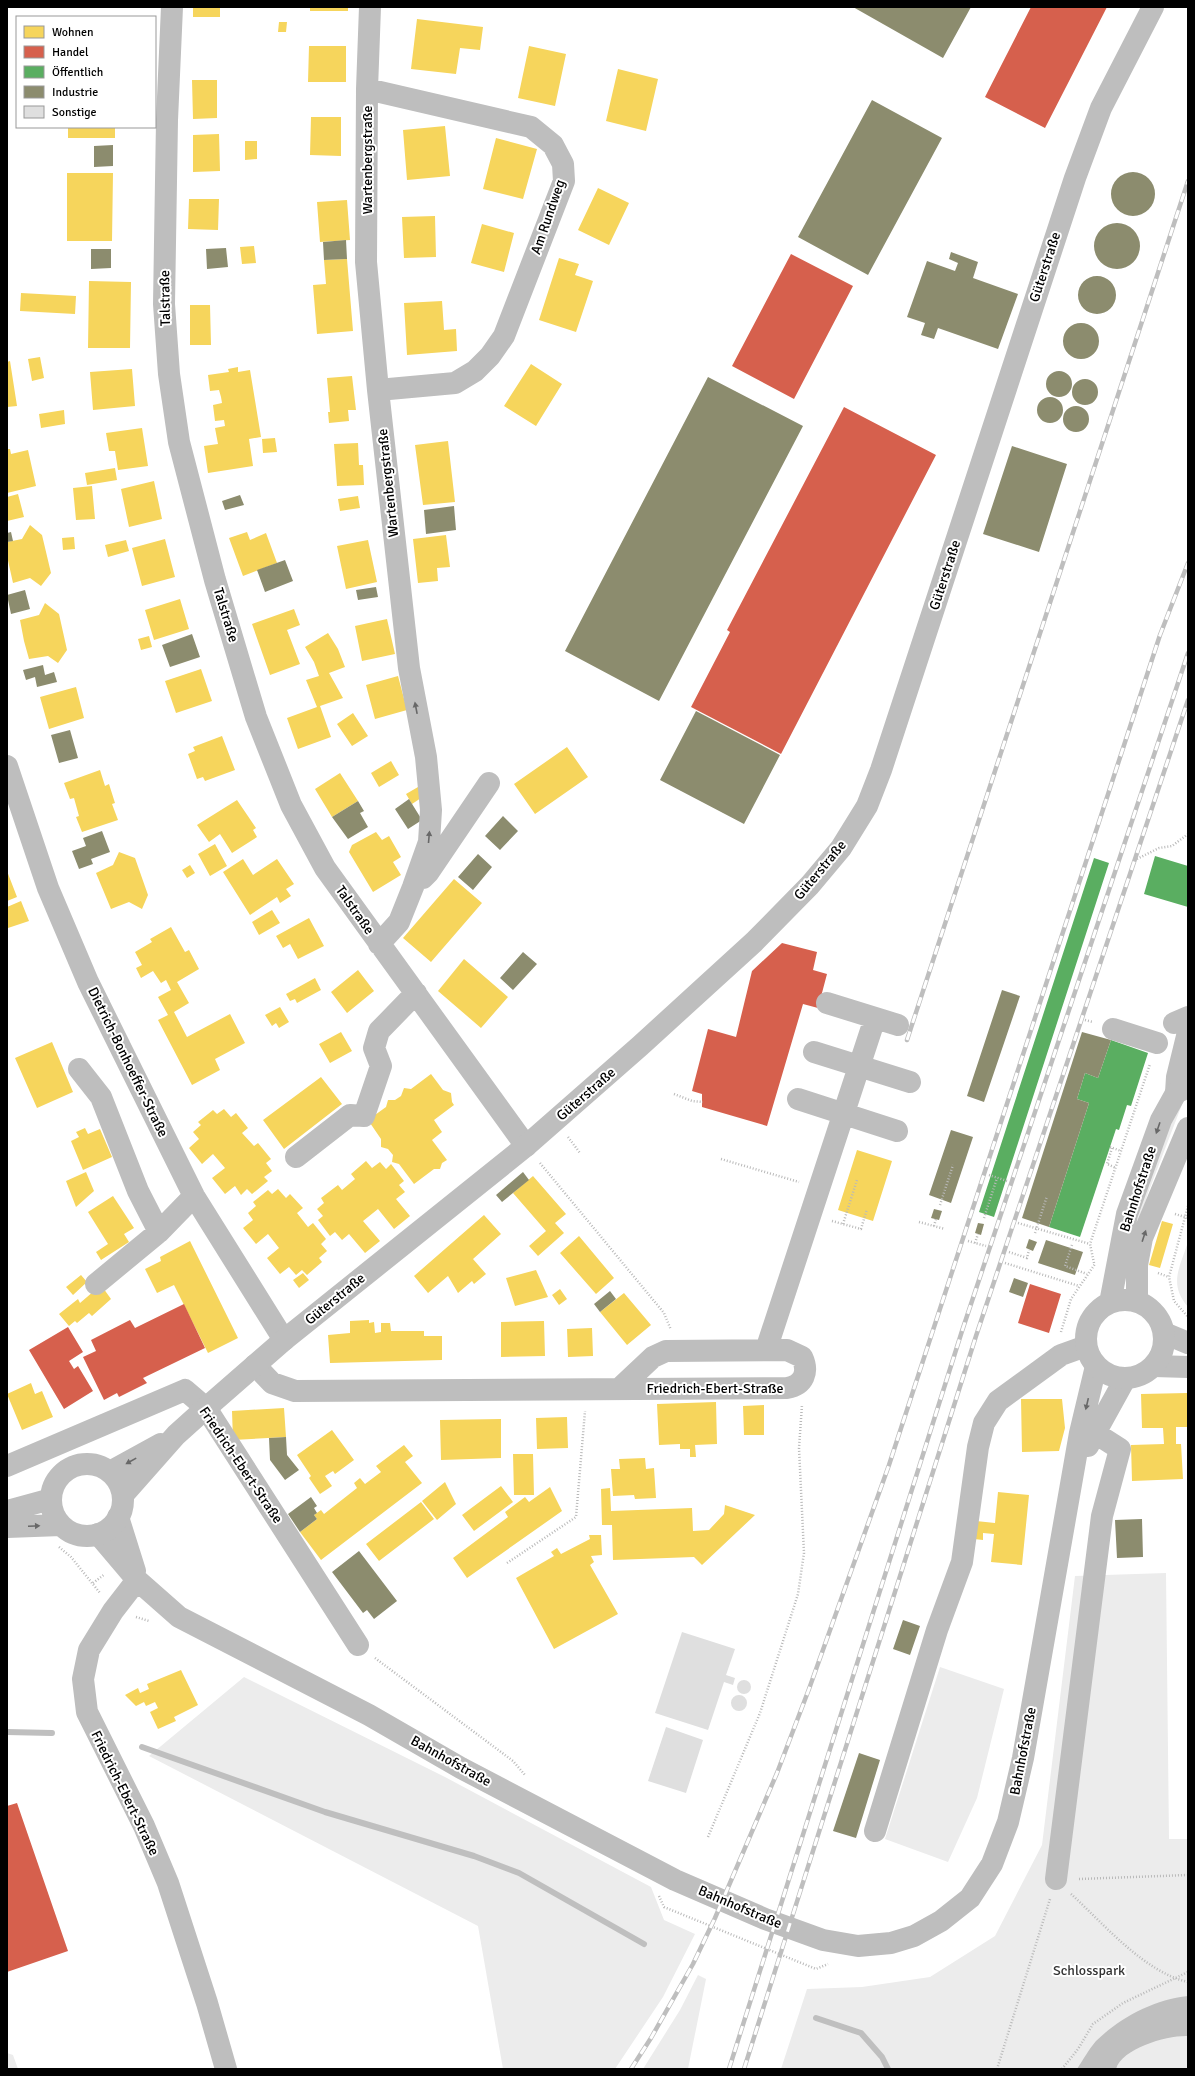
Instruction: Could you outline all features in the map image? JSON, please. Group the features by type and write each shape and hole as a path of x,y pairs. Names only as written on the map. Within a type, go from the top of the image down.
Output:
{"street":[{"name":"Talstraße","path":"172,7 166,120 164,304 169,374 179,442 215,580 256,718 290,805 325,868 526,1146"},
{"name":"Wartenbergstraße","path":"370,7 367,88 366,262 378,390 409,668 426,757 431,810 429,842 413,887 399,922 379,944"},
{"name":"Güterstraße","path":"122,1495 176,1436 284,1340 526,1146 651,1036 754,942 810,885 841,848 867,806 886,756 1069,195 1101,108 1153,7"},
{"name":"Am Rundweg","path":"367,88 531,127 553,145 563,164 564,181 504,336 490,356 475,371 455,383 378,390"},
{"name":"Dietrich-Bonhoeffer-Straße","path":"7,766 48,888 88,982 194,1196 284,1340"},
{"path":"413,887 428,873 489,783"},
{"path":"296,1156 350,1115 364,1116 381,1066 374,1048 379,1031 416,993"},
{"path":"827,1003 898,1025"},
{"path":"766,1350 875,1018"},
{"path":"1182,1090 1177,1077 1183,1024"},
{"path":"1113,1029 1157,1043"},
{"path":"814,1052 910,1082"},
{"path":"79,1069 100,1097 138,1191 159,1232"},
{"name":"Bahnhofstraße","path":"1110,1303 1127,1214 1161,1120 1182,1090"},
{"path":"798,1099 897,1131"},
{"name":"Bahnhofstraße","path":"1137,1301 1137,1265 1142,1238 1188,1128"},
{"path":"96,1284 159,1232 194,1196"},
{"path":"1123,1300 1137,1301 1155,1313 1164,1333 1163,1350 1154,1366 1146,1373 1136,1377 1114,1377 1104,1373 1096,1366 1090,1357 1086,1346 1086,1333 1090,1320 1098,1310 1110,1303 1123,1300"},
{"path":"1164,1333 1188,1343"},
{"path":"874,1831 937,1630 962,1562 978,1447 984,1423 998,1401 1061,1355 1086,1346"},
{"name":"Friedrich-Ebert-Straße","path":"255,1366 272,1383 295,1391 587,1388 620,1388 787,1388 795,1387 800,1383 804,1378 806,1370 802,1357 787,1350 666,1352 653,1357 620,1388"},
{"name":"Bahnhofstraße","path":"98,1534 138,1580 179,1618 368,1715 461,1768 675,1880 765,1919 823,1940 858,1946 891,1943 914,1936 941,1921 970,1898 992,1864 1008,1822 1023,1758 1074,1476 1080,1433 1096,1366"},
{"path":"1154,1366 1188,1367"},
{"name":"Bahnhofstraße","path":"1074,1476 1095,1433 1125,1378"},
{"name":"Friedrich-Ebert-Straße","path":"7,1466 185,1390 206,1408 358,1645"},
{"path":"1056,1880 1102,1516 1120,1449 1095,1433"},
{"name":"Güterstraße","path":"110,1472 176,1436"},
{"path":"7,1527 59,1535 73,1533 86,1536 98,1534 112,1526 122,1508 122,1495 117,1480 110,1472 98,1466 84,1464 73,1467 61,1475 53,1488 51,1498 59,1535"},
{"path":"7,1510 51,1498"},
{"name":"Bahnhofstraße","path":"118,1517 138,1580"},
{"name":"Friedrich-Ebert-Straße","path":"138,1580 113,1610 89,1650 83,1679 87,1712 144,1826 168,1884 226,2069"}],"path":[{"path":"1137,859 1159,848 1172,846 1188,834"},
{"path":"1094,1264 1090,1244 1148,1069"},
{"path":"674,1094 692,1101 703,1102"},
{"path":"526,1146 664,1313 680,1351"},
{"path":"1116,1168 1107,1164 1111,1147 1122,1151"},
{"path":"721,1159 819,1188"},
{"path":"940,1205 953,1165"},
{"path":"989,1175 1007,1181"},
{"path":"984,1218 997,1178"},
{"path":"843,1224 857,1180"},
{"path":"1035,1233 1047,1196"},
{"path":"1188,1206 1169,1277 1174,1301 1188,1317"},
{"path":"810,1214 861,1229 866,1209"},
{"path":"934,1226 936,1219"},
{"path":"919,1222 944,1230"},
{"path":"1018,1223 1090,1244"},
{"path":"975,1243 978,1234"},
{"path":"968,1241 986,1246"},
{"path":"1072,1245 1065,1266 1087,1274"},
{"path":"1009,1252 1027,1258 1029,1250"},
{"path":"1061,1355 1061,1329 1072,1299 1079,1286 1094,1264 1117,1260"},
{"path":"1005,1263 1079,1286"},
{"path":"708,1836 760,1713 798,1594 804,1553 799,1448 803,1396 800,1383"},
{"path":"507,1563 576,1517 587,1388"},
{"path":"59,1535 71,1557 113,1610"},
{"path":"358,1645 513,1761 527,1778"},
{"path":"1056,1880 1188,1875"},
{"path":"1056,1880 1134,1953 1172,1978 1188,1982"},
{"path":"997,2069 1056,1880"},
{"path":"664,1907 816,1969"},
{"path":"1062,2069 1078,2049 1093,2024 1123,2003 1172,1978 1188,1972"}],"green space":[{"path":"1183,1102 1148,1193 1131,1255 1141,1190 1152,1159"},
{"path":"1188,1242 1188,1307 1178,1291 1177,1283 1179,1267"},
{"name":"Schlosspark","path":"1166,1573 1169,1839 1188,1839 1188,2069 781,2069 807,1989 862,1987 930,1977 995,1936 1042,1845 1075,1576"},
{"path":"940,1667 1004,1689 977,1798 948,1862 885,1839"},
{"path":"244,1677 445,1777 651,1887 664,1920 695,1934 663,1997 615,2069 503,2069 478,1926 149,1756"},
{"path":"698,1975 706,1979 688,2069 643,2069 680,2010"},
{"path":"7,2053 13,2055 18,2069 7,2069"}],"shaded area":[{"path":"1188,1996 1188,2036 1158,2040 1136,2049 1120,2062 1116,2069 1077,2069 1096,2041 1116,2024 1138,2011 1162,2001"}],"building: Wohnen":[{"path":"193,7 220,7 220,17 193,17"},
{"path":"310,7 348,7 348,11 310,11"},
{"path":"417,19 483,27 480,50 460,48 456,74 411,69"},
{"path":"279,22 287,22 286,32 278,32"},
{"path":"309,46 346,46 346,82 308,82"},
{"path":"529,46 566,54 555,106 518,98"},
{"path":"618,69 658,79 646,131 606,121"},
{"path":"192,80 217,80 217,118 193,119"},
{"path":"311,117 341,117 341,156 310,155"},
{"path":"445,126 450,176 407,180 403,130"},
{"path":"68,128 115,128 115,138 68,138"},
{"path":"219,134 220,171 193,172 193,135"},
{"path":"496,138 537,149 523,199 483,189"},
{"path":"245,141 257,141 257,159 245,160"},
{"path":"67,173 113,173 112,241 67,241"},
{"path":"598,188 629,203 609,245 578,230"},
{"path":"189,199 219,199 218,230 188,229"},
{"path":"347,200 350,240 320,242 317,202"},
{"path":"435,216 436,257 404,258 402,217"},
{"path":"482,224 514,233 504,272 471,263"},
{"path":"254,246 256,263 242,264 240,247"},
{"path":"559,258 579,264 575,275 593,281 576,332 539,320"},
{"path":"347,259 353,331 317,334 313,285 326,284 324,260"},
{"path":"89,281 131,282 130,348 88,348"},
{"path":"21,293 76,296 75,314 20,311"},
{"path":"442,301 444,330 456,329 457,351 407,355 404,303"},
{"path":"190,305 210,305 211,345 190,345"},
{"path":"40,357 44,378 32,381 28,359"},
{"path":"10,361 17,406 7,407 7,362"},
{"path":"531,364 562,384 536,426 504,406"},
{"path":"238,367 238,372 250,370 261,437 249,439 253,466 208,473 204,446 218,444 215,428 225,426 224,420 215,421 213,405 222,403 219,390 210,391 208,375 229,372 228,369"},
{"path":"132,369 135,406 93,410 90,372"},
{"path":"352,376 356,410 348,410 349,421 329,423 328,412 330,412 327,378"},
{"path":"64,410 65,424 41,428 39,414"},
{"path":"142,428 148,466 118,470 115,451 109,451 106,433"},
{"path":"275,438 277,452 263,453 262,439"},
{"path":"448,441 455,502 423,505 415,445"},
{"path":"358,443 359,465 363,465 364,485 337,486 334,444"},
{"path":"7,449 10,449 11,454 28,450 36,486 7,493"},
{"path":"115,468 117,480 87,485 85,473"},
{"path":"154,481 162,519 129,527 121,489"},
{"path":"92,486 95,519 76,520 73,488"},
{"path":"18,494 24,517 7,521 7,497"},
{"path":"358,496 360,508 340,511 338,499"},
{"path":"30,525 42,535 51,573 41,586 30,578 13,583 7,556 7,542 22,539"},
{"path":"247,532 250,540 266,533 277,563 243,576 229,538"},
{"path":"446,535 450,567 437,568 438,581 418,583 413,539"},
{"path":"74,537 75,549 63,550 62,538"},
{"path":"165,539 175,577 142,586 132,548"},
{"path":"126,540 129,551 108,557 105,545"},
{"path":"368,540 377,582 346,589 337,546"},
{"path":"180,599 189,629 154,640 145,610"},
{"path":"45,603 59,614 67,650 58,663 48,656 29,659 24,641 20,620 39,615"},
{"path":"294,609 300,625 287,630 300,664 270,675 252,624"},
{"path":"387,619 395,654 362,661 355,626"},
{"path":"328,633 338,649 345,667 329,673 343,698 320,706 331,737 298,749 287,718 317,707 306,680 319,676 314,662 305,647"},
{"path":"149,636 152,647 141,650 138,639"},
{"path":"201,669 212,701 176,713 165,681"},
{"path":"398,676 407,710 375,719 366,685"},
{"path":"76,687 84,718 49,729 40,697"},
{"path":"353,713 368,736 352,746 337,724"},
{"path":"222,736 235,770 205,781 203,777 197,779 188,754 195,751 193,747"},
{"path":"567,747 588,777 535,814 514,784"},
{"path":"391,761 399,775 379,787 371,773"},
{"path":"100,770 105,786 109,784 115,803 112,804 118,820 82,832 76,817 79,816 74,798 70,799 64,783"},
{"path":"340,773 358,801 332,817 315,789"},
{"path":"418,787 424,796 412,804 406,794"},
{"path":"237,800 256,828 253,830 257,837 232,853 220,834 209,842 197,825"},
{"path":"376,832 382,840 389,836 401,857 393,862 401,875 373,892 349,852 352,845"},
{"path":"215,844 227,866 210,876 198,854"},
{"path":"119,852 135,858 148,895 142,909 129,902 111,909 96,873 113,865"},
{"path":"243,859 253,875 277,859 294,884 286,889 291,896 280,903 277,897 250,915 223,872"},
{"path":"190,865 195,873 187,878 182,870"},
{"path":"7,871 17,897 7,901"},
{"path":"454,879 482,903 431,962 403,938"},
{"path":"21,901 29,921 8,928 7,907"},
{"path":"272,910 280,923 259,935 252,922"},
{"path":"309,918 324,946 298,959 290,944 283,948 276,936"},
{"path":"171,927 185,952 189,950 199,969 177,982 189,1003 174,1012 187,1037 230,1014 245,1043 215,1059 220,1070 192,1085 158,1020 168,1015 158,997 171,990 166,980 161,983 153,971 141,978 136,968 142,965 135,952 152,942 150,939"},
{"path":"464,959 508,997 481,1028 438,991"},
{"path":"358,970 374,991 347,1013 331,992"},
{"path":"315,978 321,990 297,1003 295,999 290,1001 286,994"},
{"path":"280,1007 289,1022 279,1028 276,1023 272,1026 265,1015"},
{"path":"341,1032 352,1051 330,1063 319,1044"},
{"path":"52,1042 73,1092 37,1108 15,1058"},
{"path":"431,1074 443,1090 451,1093 452,1102 454,1105 434,1120 442,1132 432,1140 447,1160 442,1163 440,1169 434,1169 414,1184 399,1164 392,1162 393,1155 388,1149 381,1147 381,1139 368,1120 386,1107 388,1100 395,1100 401,1096 404,1088 411,1089"},
{"path":"321,1077 342,1104 284,1149 263,1120"},
{"path":"224,1109 231,1117 236,1113 248,1128 242,1133 254,1146 258,1143 271,1159 266,1163 272,1171 264,1177 268,1181 252,1194 247,1189 241,1195 235,1186 225,1194 212,1178 225,1168 213,1154 202,1164 189,1148 199,1139 193,1132 201,1125 198,1122 213,1110 217,1114"},
{"path":"85,1128 88,1134 100,1129 112,1157 83,1170 71,1141 79,1137 76,1132"},
{"path":"857,1150 892,1161 873,1221 838,1210"},
{"path":"366,1161 372,1168 380,1162 386,1169 391,1164 404,1181 399,1185 405,1192 396,1199 410,1216 394,1229 378,1209 363,1221 380,1241 365,1253 349,1234 342,1240 335,1232 330,1236 318,1220 323,1216 317,1209 324,1203 321,1198 338,1185 342,1190 355,1179 351,1174"},
{"path":"86,1172 94,1191 76,1207 66,1181"},
{"path":"533,1176 566,1214 555,1223 564,1233 538,1256 529,1246 546,1231 513,1193"},
{"path":"278,1189 286,1198 290,1194 303,1208 297,1213 308,1227 313,1223 326,1239 321,1244 327,1251 319,1258 322,1262 307,1275 302,1270 296,1275 289,1267 280,1274 267,1258 279,1248 268,1234 256,1244 243,1228 253,1220 248,1213 256,1206 253,1202 268,1190 272,1194"},
{"path":"113,1196 134,1228 124,1234 129,1242 101,1260 96,1252 108,1244 88,1212"},
{"path":"484,1215 501,1234 473,1259 486,1274 474,1284 472,1281 458,1293 448,1276 428,1293 414,1276"},
{"path":"1162,1221 1173,1224 1160,1268 1149,1265"},
{"path":"579,1236 614,1278 596,1294 560,1253"},
{"path":"190,1241 238,1338 208,1353 174,1285 157,1293 145,1269 161,1261 160,1257"},
{"path":"536,1270 548,1297 515,1306 506,1278"},
{"path":"303,1273 309,1280 299,1288 293,1280"},
{"path":"81,1275 87,1282 73,1295 66,1287"},
{"path":"101,1285 111,1299 92,1316 89,1313 77,1323 75,1321 69,1326 59,1314 78,1299 80,1303"},
{"path":"560,1289 567,1299 559,1305 552,1295"},
{"path":"624,1293 651,1325 627,1345 600,1312"},
{"path":"369,1320 369,1323 374,1322 375,1333 381,1332 381,1323 390,1323 391,1331 424,1331 424,1336 442,1336 442,1360 330,1363 328,1335 350,1333 350,1321"},
{"path":"544,1321 545,1356 501,1357 501,1322"},
{"path":"592,1328 593,1356 568,1357 567,1329"},
{"path":"31,1383 35,1394 42,1391 53,1417 22,1430 7,1394"},
{"path":"1187,1393 1188,1427 1176,1427 1176,1444 1181,1444 1183,1479 1132,1481 1131,1445 1164,1444 1163,1428 1142,1428 1141,1394"},
{"path":"1021,1399 1062,1399 1065,1428 1059,1451 1022,1452"},
{"path":"716,1402 717,1444 695,1445 696,1457 690,1457 690,1449 680,1449 680,1444 659,1445 657,1404"},
{"path":"764,1405 764,1435 744,1435 743,1406"},
{"path":"284,1408 286,1437 233,1440 232,1411"},
{"path":"567,1417 568,1448 537,1449 536,1418"},
{"path":"501,1419 501,1458 441,1460 440,1420"},
{"path":"332,1430 354,1460 335,1474 333,1471 325,1476 332,1486 320,1494 309,1478 311,1476 297,1455"},
{"path":"404,1445 413,1456 405,1462 422,1483 321,1560 300,1532 317,1519 314,1515 321,1510 324,1514 357,1488 354,1483 360,1478 365,1484 381,1472 376,1466"},
{"path":"513,1454 533,1454 534,1495 514,1495"},
{"path":"645,1458 646,1469 654,1468 656,1498 635,1499 634,1495 613,1496 611,1469 620,1469 619,1459"},
{"path":"445,1482 456,1504 437,1520 422,1501"},
{"path":"501,1486 513,1502 474,1531 462,1515"},
{"path":"550,1487 562,1511 467,1578 453,1558 508,1517 505,1512 525,1497 529,1502"},
{"path":"610,1488 611,1511 692,1508 693,1531 709,1530 724,1514 725,1505 755,1515 702,1565 694,1557 613,1560 612,1525 602,1525 601,1489"},
{"path":"998,1492 1029,1495 1022,1565 991,1562 994,1534 983,1533 983,1540 974,1539 976,1521 995,1523"},
{"path":"421,1502 434,1519 379,1561 366,1544"},
{"path":"589,1535 601,1535 602,1555 591,1556 594,1562 590,1565 618,1614 554,1649 516,1578 554,1556 551,1552 557,1548 561,1554 590,1539"},
{"path":"181,1670 198,1705 174,1717 176,1721 158,1729 150,1712 158,1708 155,1702 146,1706 144,1702 136,1706 125,1695 138,1688 140,1693 149,1689 147,1684"}],"building: Handel":[{"path":"1031,7 1107,7 1045,128 985,97"},
{"path":"791,254 853,286 794,399 732,366"},
{"path":"844,407 936,455 781,754 691,707 730,632 727,630"},
{"path":"782,943 817,952 813,970 827,974 818,1008 803,1004 767,1126 702,1107 702,1094 692,1091 708,1029 736,1037 752,971"},
{"path":"1030,1284 1061,1294 1049,1333 1018,1323"},
{"path":"184,1304 205,1348 143,1378 147,1383 119,1397 117,1393 104,1400 83,1357 96,1351 91,1340 130,1320 135,1328"},
{"path":"68,1327 83,1352 69,1361 74,1369 78,1366 93,1391 64,1409 29,1350"},
{"path":"17,1803 68,1951 7,1972 7,1806"}],"building: Öffentlich":[{"path":"1155,856 1188,866 1188,907 1144,894"},
{"path":"1094,858 1109,863 994,1217 979,1212"},
{"path":"1111,1040 1148,1053 1131,1106 1127,1105 1119,1130 1116,1129 1080,1237 1049,1227 1089,1103 1077,1099 1085,1073 1098,1078"}],"building: Industrie":[{"path":"853,7 971,7 943,58"},
{"path":"872,100 942,138 868,275 798,237"},
{"path":"113,145 113,166 94,167 94,146"},
{"path":"1129,172 1137,172 1142,173 1149,178 1154,185 1154,203 1149,210 1142,215 1129,216 1121,213 1114,206 1111,198 1111,190 1114,182 1121,175"},
{"path":"1113,223 1121,223 1130,227 1136,233 1140,246 1136,259 1130,265 1121,269 1113,269 1104,265 1098,259 1094,250 1094,242 1098,233 1104,227"},
{"path":"346,240 347,259 324,260 323,242"},
{"path":"226,248 228,267 207,269 206,249"},
{"path":"91,249 111,249 111,268 91,269"},
{"path":"951,252 978,262 973,278 1018,294 998,349 938,328 934,339 921,335 925,323 907,317 927,261 955,271 958,263 949,259"},
{"path":"1097,276 1107,279 1113,285 1116,295 1113,305 1107,311 1097,314 1087,311 1081,305 1078,295 1081,285 1087,279"},
{"path":"1085,323 1094,328 1098,334 1098,348 1094,354 1085,359 1077,359 1068,354 1064,348 1063,337 1068,328 1074,324"},
{"path":"1059,371 1068,375 1072,384 1068,393 1059,397 1050,393 1046,384 1050,375"},
{"path":"708,377 803,426 659,701 565,651"},
{"path":"1085,379 1094,383 1098,392 1094,401 1085,405 1076,401 1072,392 1076,383"},
{"path":"1050,397 1059,401 1063,410 1059,419 1050,423 1041,419 1037,410 1041,401"},
{"path":"1076,406 1085,410 1089,419 1085,428 1076,432 1067,428 1063,419 1067,410"},
{"path":"1012,446 1067,464 1039,552 983,534"},
{"path":"240,495 244,505 225,510 222,501"},
{"path":"454,506 456,530 426,534 424,510"},
{"path":"11,532 13,541 7,542 7,533"},
{"path":"285,560 293,581 265,592 257,570"},
{"path":"376,587 378,597 358,600 356,590"},
{"path":"25,590 30,609 11,614 7,595"},
{"path":"192,634 200,657 170,667 162,645"},
{"path":"43,665 45,675 54,672 57,682 37,687 35,677 26,680 23,670"},
{"path":"696,711 780,755 744,824 660,780"},
{"path":"70,730 78,758 59,763 51,735"},
{"path":"409,799 422,820 408,829 395,809"},
{"path":"358,801 364,811 360,813 368,827 348,839 332,817"},
{"path":"503,816 518,831 500,850 485,836"},
{"path":"102,831 110,852 91,859 93,864 79,869 72,851 86,846 83,838"},
{"path":"478,854 492,867 473,890 458,877"},
{"path":"523,952 537,964 513,990 500,978"},
{"path":"1002,990 1020,996 984,1102 967,1096"},
{"path":"1082,1032 1111,1040 1098,1078 1085,1073 1077,1099 1089,1103 1049,1227 1022,1218"},
{"path":"951,1130 973,1137 951,1203 929,1195"},
{"path":"523,1172 529,1180 502,1202 496,1195"},
{"path":"934,1209 942,1211 939,1220 931,1218"},
{"path":"978,1223 984,1224 981,1235 975,1233"},
{"path":"1029,1239 1037,1242 1033,1251 1026,1248"},
{"path":"1046,1240 1083,1252 1075,1275 1038,1263"},
{"path":"1014,1278 1028,1283 1023,1297 1009,1292"},
{"path":"610,1291 616,1299 600,1312 594,1304"},
{"path":"286,1437 287,1455 299,1470 285,1480 270,1460 269,1438"},
{"path":"311,1497 317,1506 314,1508 317,1513 314,1515 317,1519 300,1532 288,1514"},
{"path":"1142,1519 1143,1557 1117,1558 1115,1520"},
{"path":"359,1551 397,1601 374,1619 367,1610 363,1613 332,1572"},
{"path":"903,1620 920,1626 910,1655 893,1649"},
{"path":"859,1753 880,1760 856,1838 833,1831"}],"building: Sonstige":[{"path":"682,1632 735,1649 726,1675 735,1678 733,1685 724,1682 708,1730 655,1713"},
{"path":"741,1680 747,1680 751,1684 751,1690 747,1694 741,1694 737,1690 737,1684"},
{"path":"739,1695 746,1700 747,1703 742,1710 739,1711 732,1706 731,1703 736,1696"},
{"path":"666,1727 703,1740 686,1793 648,1781"}],"waterway":[{"path":"7,1732 52,1733"},
{"path":"142,1747 325,1812 474,1856 519,1873 644,1944"},
{"path":"816,2018 861,2033 882,2057 888,2069"}],"railway":[{"path":"907,1040 1188,181"},
{"path":"631,2069 651,2038 693,1964 715,1918 777,1773 809,1689 889,1465 1160,635 1188,563"},
{"path":"729,2069 962,1331 1188,653"},
{"path":"744,2069 976,1336 1188,700"}]}
